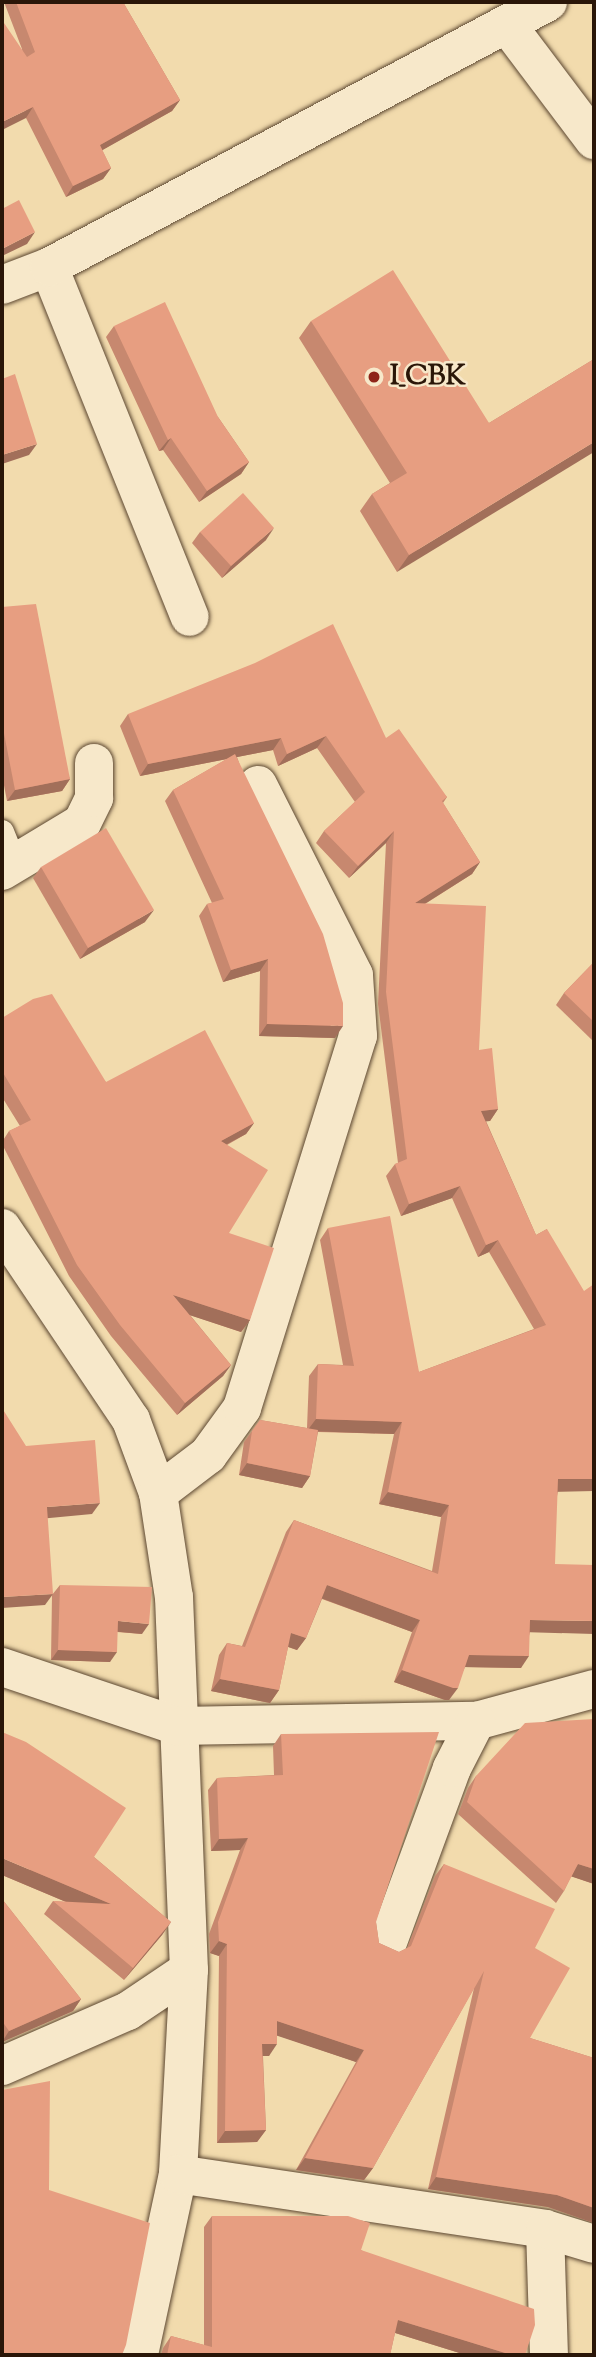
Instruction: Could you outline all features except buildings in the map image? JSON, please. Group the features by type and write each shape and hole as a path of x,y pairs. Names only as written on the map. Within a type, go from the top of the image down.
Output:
{"street":[{"path":"2,285 49,267 508,26 548,2"},
{"path":"508,26 594,140"},
{"path":"49,267 190,617"},
{"path":"6,856 82,823 94,798 94,762"},
{"path":"158,1493 208,1455 242,1408 358,1036 354,975 258,785"},
{"path":"2,1228 131,1420 158,1493 174,1597 177,1726 189,1970 178,2174 139,2355"},
{"path":"2,1667 177,1726 476,1721 594,1689"},
{"path":"388,1942 452,1768 476,1721"},
{"path":"2,2066 128,2011 189,1970"},
{"path":"178,2174 545,2229 594,2244"},
{"path":"545,2229 549,2355"}],"place":[{"name":"I_CBK","path":"374,377"}]}
